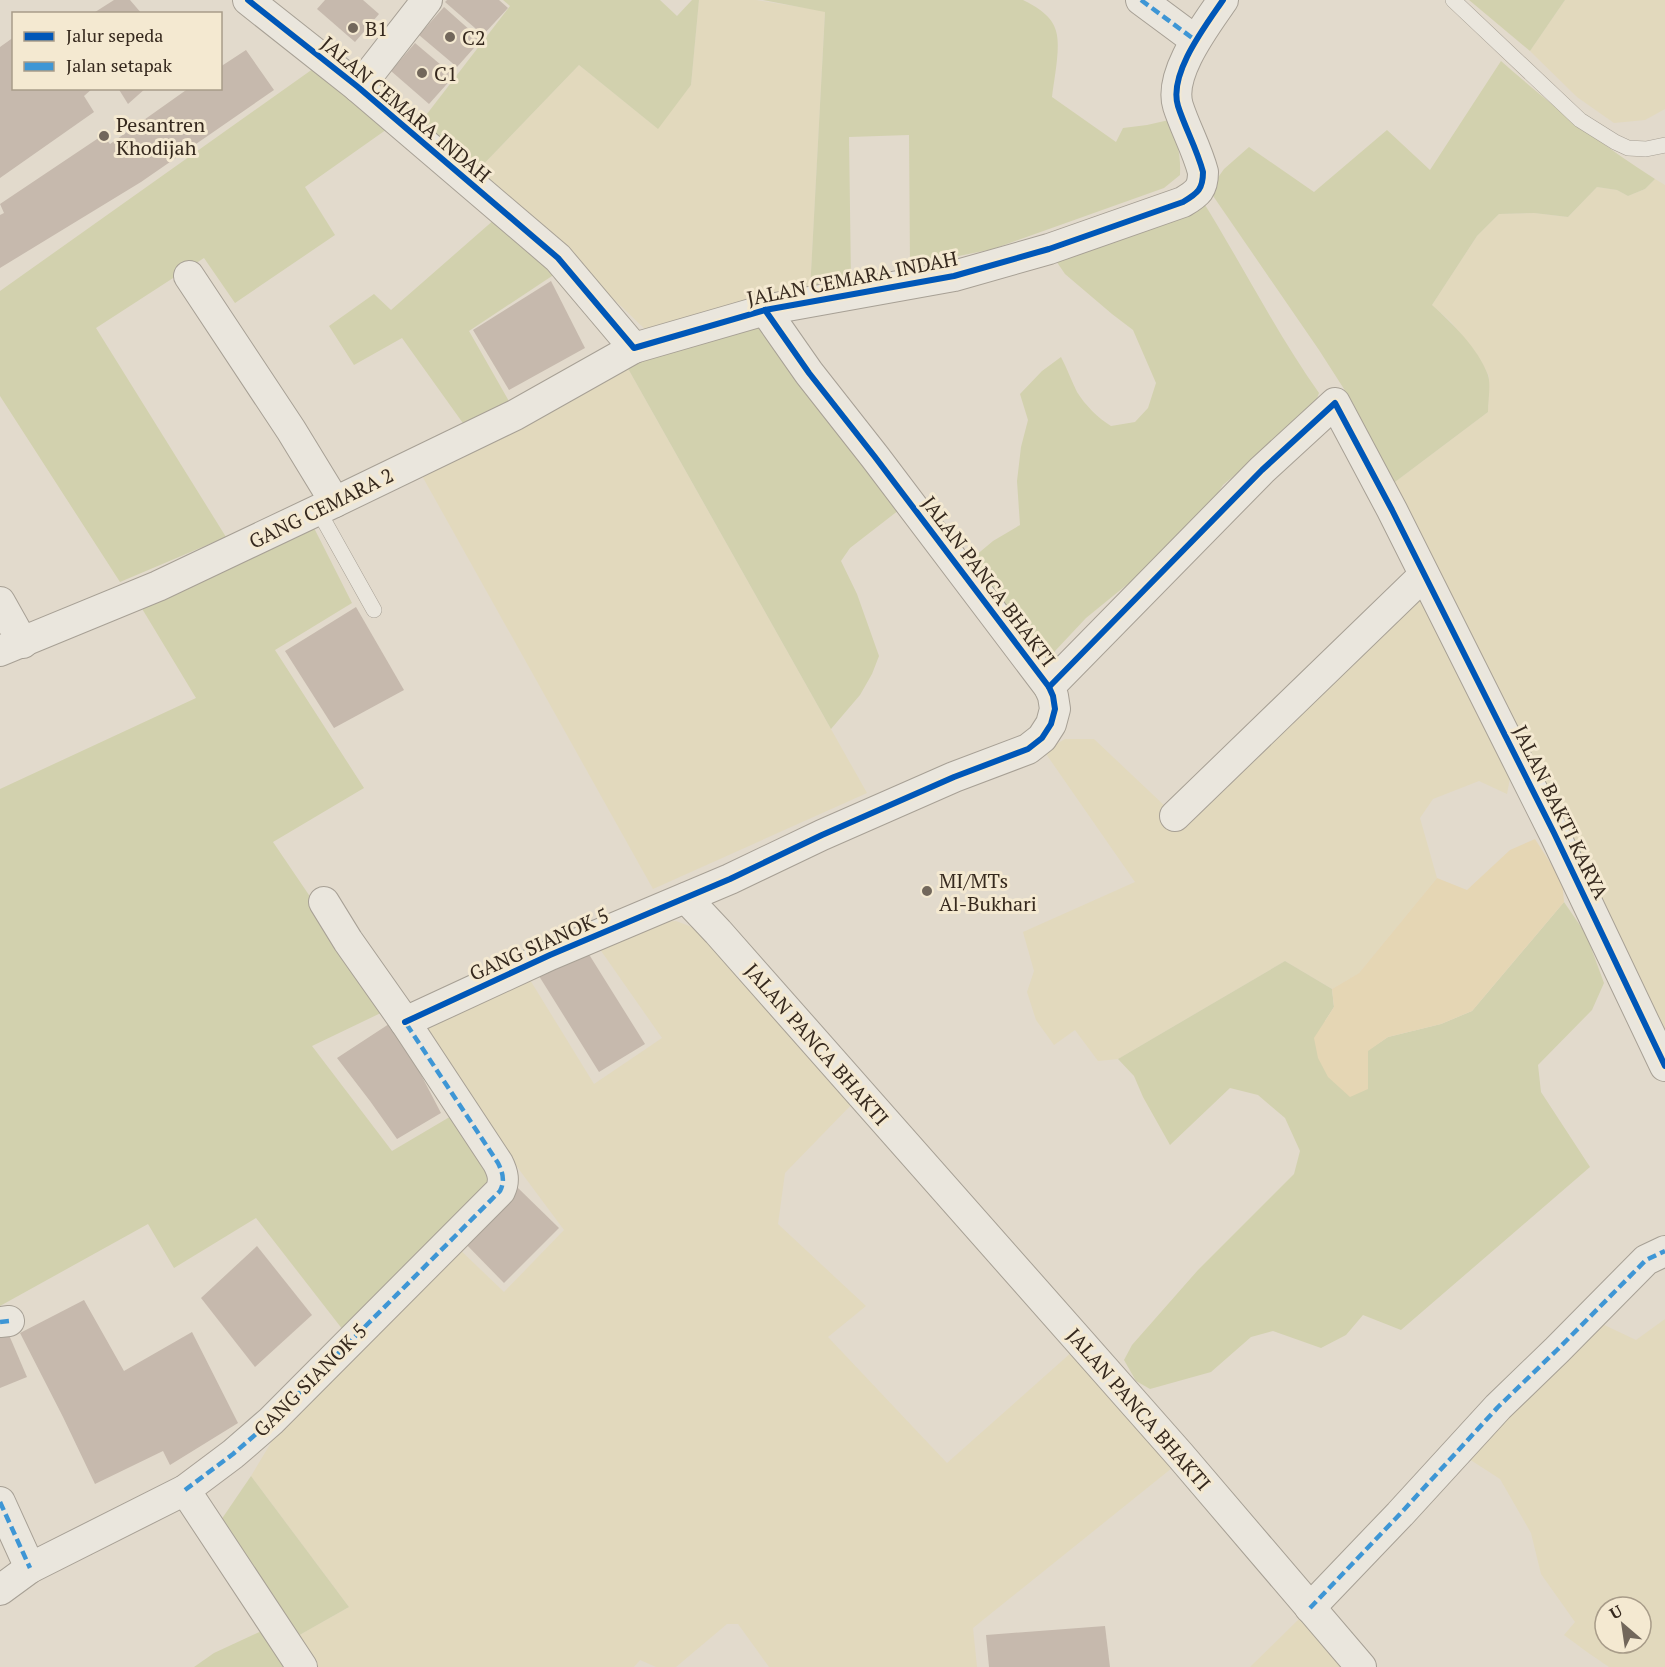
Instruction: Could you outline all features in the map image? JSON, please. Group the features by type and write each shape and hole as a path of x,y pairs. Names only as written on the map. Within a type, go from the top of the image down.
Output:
{"street":[{"name":"JALAN CEMARA INDAH","path":"248,0 357,87 558,258 634,348 765,310 954,276 1049,249 1194,195 1201,188 1203,172 1177,103 1177,88 1195,40 1223,0"},
{"path":"357,87 427,0"},
{"path":"1141,0 1195,40"},
{"path":"189,276 291,430 327,506"},
{"name":"JALAN PANCA BHAKTI","path":"765,310 809,373 1049,687 1055,709 1051,724 1042,738 1028,749 954,777 686,898 1180,1455 1360,1667"},
{"name":"GANG CEMARA 2","path":"11,647 158,586 327,506 515,415 634,348"},
{"name":"JALAN BAKTI KARYA","path":"1049,687 1262,470 1335,403 1554,833 1665,1066"},
{"path":"1175,816 1424,575"},
{"path":"0,602 11,647"},
{"name":"GANG SIANOK 5","path":"0,1590 30,1568 185,1490 233,1454 271,1421 500,1191 503,1177 498,1162 405,1022 550,955 686,898"},
{"path":"324,902 348,941 405,1022"},
{"path":"1310,1608 1498,1407 1646,1260 1665,1251"},
{"path":"185,1490 302,1667"},
{"path":"0,1502 30,1568"}],"lane":[{"path":"1453,0 1580,120 1628,148 1646,149 1665,145"},
{"path":"327,506 374,609"}],"shaded area":[{"path":"699,0 756,0 825,11 810,291 652,336 509,198 477,171 579,65 657,128 691,85"},
{"path":"1565,0 1665,0 1665,109 1645,120 1614,123 1577,97 1530,51"},
{"path":"1655,179 1665,185 1665,1041 1391,485 1488,412 1489,376 1476,353 1451,322 1432,305 1477,236 1499,214 1534,213 1568,217 1597,187 1617,190 1628,196 1645,189"},
{"path":"626,365 867,793 653,889 421,474"},
{"path":"1419,598 1429,606 1510,778 1507,794 1479,781 1433,799 1420,818 1437,878 1359,973 1332,989 1285,961 1118,1059 1098,1061 1075,1030 1054,1045 1036,1020 1027,992 1034,971 1023,932 1135,882 1044,751 1065,739 1094,739 1186,826"},
{"path":"676,921 700,930 854,1102 785,1173 778,1224 866,1306 828,1337 947,1463 1073,1351 1172,1468 973,1628 977,1667 769,1667 738,1624 727,1624 676,1667 656,1667 640,1660 634,1667 316,1667 296,1637 349,1607 251,1476 275,1436 455,1245 504,1292 564,1230 509,1156 422,1026 527,975 594,1084 662,1038 597,945 648,923"},
{"path":"1665,1319 1665,1667 1609,1667 1564,1635 1575,1622 1541,1574 1531,1533 1500,1479 1469,1459 1598,1322 1636,1340"},
{"path":"1299,1619 1344,1667 1250,1667"}],"green space":[{"path":"503,0 660,0 677,16 692,0 699,0 691,85 658,129 579,65 477,171 420,123 510,6"},
{"path":"763,0 1023,0 1048,17 1056,31 1057,54 1052,97 1116,142 1123,128 1169,120 1178,147 1180,175 1164,188 993,249 910,266 909,135 849,137 851,280 810,291 825,12"},
{"path":"1469,0 1565,0 1530,51"},
{"path":"1501,61 1576,123 1655,179 1645,189 1628,196 1617,190 1597,187 1568,217 1534,213 1499,214 1477,236 1432,305 1464,337 1484,365 1489,379 1488,412 1391,485 1353,403 1209,190 1224,169 1249,147 1314,192 1387,130 1430,170"},
{"path":"317,66 390,127 305,187 335,235 235,303 204,258 96,328 226,537 120,582 0,396 0,291"},
{"path":"1200,197 1319,393 1315,404 1285,433 1223,485 1209,507 1140,574 1086,618 1055,651 1052,665 969,561 993,541 1020,525 1017,481 1021,447 1028,420 1020,394 1042,371 1061,357 1080,397 1111,426 1135,422 1148,408 1156,383 1133,330 1065,274 1052,255"},
{"path":"495,219 558,272 469,331 510,403 465,426 402,338 354,365 329,326 374,294 391,310"},
{"path":"761,325 899,510 850,548 841,561 857,594 879,656 860,695 831,729 626,365"},
{"path":"312,524 352,603 275,650 364,788 273,842 387,1010 312,1046 392,1151 453,1115 494,1176 343,1330 256,1218 174,1268 148,1224 0,1306 0,789 196,698 141,607"},
{"path":"1564,902 1586,934 1604,983 1592,1010 1538,1065 1541,1092 1590,1167 1401,1330 1363,1315 1346,1335 1321,1348 1273,1331 1251,1337 1211,1372 1150,1389 1136,1381 1124,1360 1132,1345 1198,1270 1294,1174 1300,1151 1285,1118 1258,1095 1230,1088 1170,1145 1134,1076 1118,1059 1285,961 1332,989 1334,1007 1325,1021 1368,1089 1367,1051 1388,1037 1441,1024 1472,1011"},
{"path":"251,1476 349,1607 296,1637 219,1523"},
{"path":"266,1629 292,1667 194,1667 214,1653"}],"sand":[{"path":"1535,839 1562,881 1564,902 1472,1011 1441,1024 1388,1037 1368,1051 1368,1089 1350,1097 1328,1077 1318,1058 1314,1038 1334,1007 1332,989 1359,973 1437,878 1467,890 1510,850"}],"building":[{"path":"114,0 130,0 140,12 95,12"},
{"name":"B1","path":"325,0 363,0 379,14 355,42 317,9"},
{"path":"447,0 499,0 508,8 483,35 445,2"},
{"name":"C2","path":"444,7 481,40 457,67 419,35"},
{"path":"12,38 12,90 91,90 84,96 94,112 0,178 0,47"},
{"name":"C1","path":"415,43 454,76 429,104 391,71"},
{"path":"246,50 274,90 141,182 0,268 0,215 4,213 0,204 103,135 110,144 186,90 222,90 222,66"},
{"path":"119,90 144,90 128,104"},
{"path":"551,281 585,348 509,390 473,330"},
{"path":"356,607 404,690 334,728 285,651"},
{"path":"585,948 645,1044 599,1072 539,976"},
{"path":"389,1024 418,1069 441,1113 397,1139 337,1058"},
{"path":"517,1187 559,1228 504,1283 461,1239"},
{"path":"257,1246 312,1315 255,1367 201,1298"},
{"path":"84,1300 124,1371 192,1332 238,1423 170,1465 163,1451 95,1484 20,1333"},
{"path":"6,1328 27,1377 0,1388 0,1330"},
{"path":"1105,1626 1110,1667 989,1667 986,1635"}],"marked path":[{"path":"1141,0 1195,40"},
{"path":"185,1490 233,1454 271,1421 500,1191 503,1177 498,1163 405,1022 409,1020"},
{"path":"1310,1608 1498,1407 1646,1260 1665,1251"},
{"path":"0,1322 9,1321"},
{"path":"0,1502 30,1568"}],"cycle path":[{"path":"248,0 358,87 558,258 634,348 765,310 954,276 1049,249 1183,202 1199,190 1203,172 1178,106 1176,93 1178,79 1190,50 1223,0"},
{"path":"405,1022 550,955 730,879 822,835 954,777 1028,749 1042,738 1051,724 1055,709 1049,687 809,373 765,310"},
{"path":"1049,687 1262,470 1335,403 1392,510 1554,833 1665,1066"}],"place":[{"name":"B1","path":"353,28"},
{"name":"C2","path":"450,37"},
{"name":"C1","path":"422,73"},
{"name":"Pesantren Khodijah","path":"104,136"},
{"name":"MI/MTs Al-Bukhari","path":"927,891"}]}
